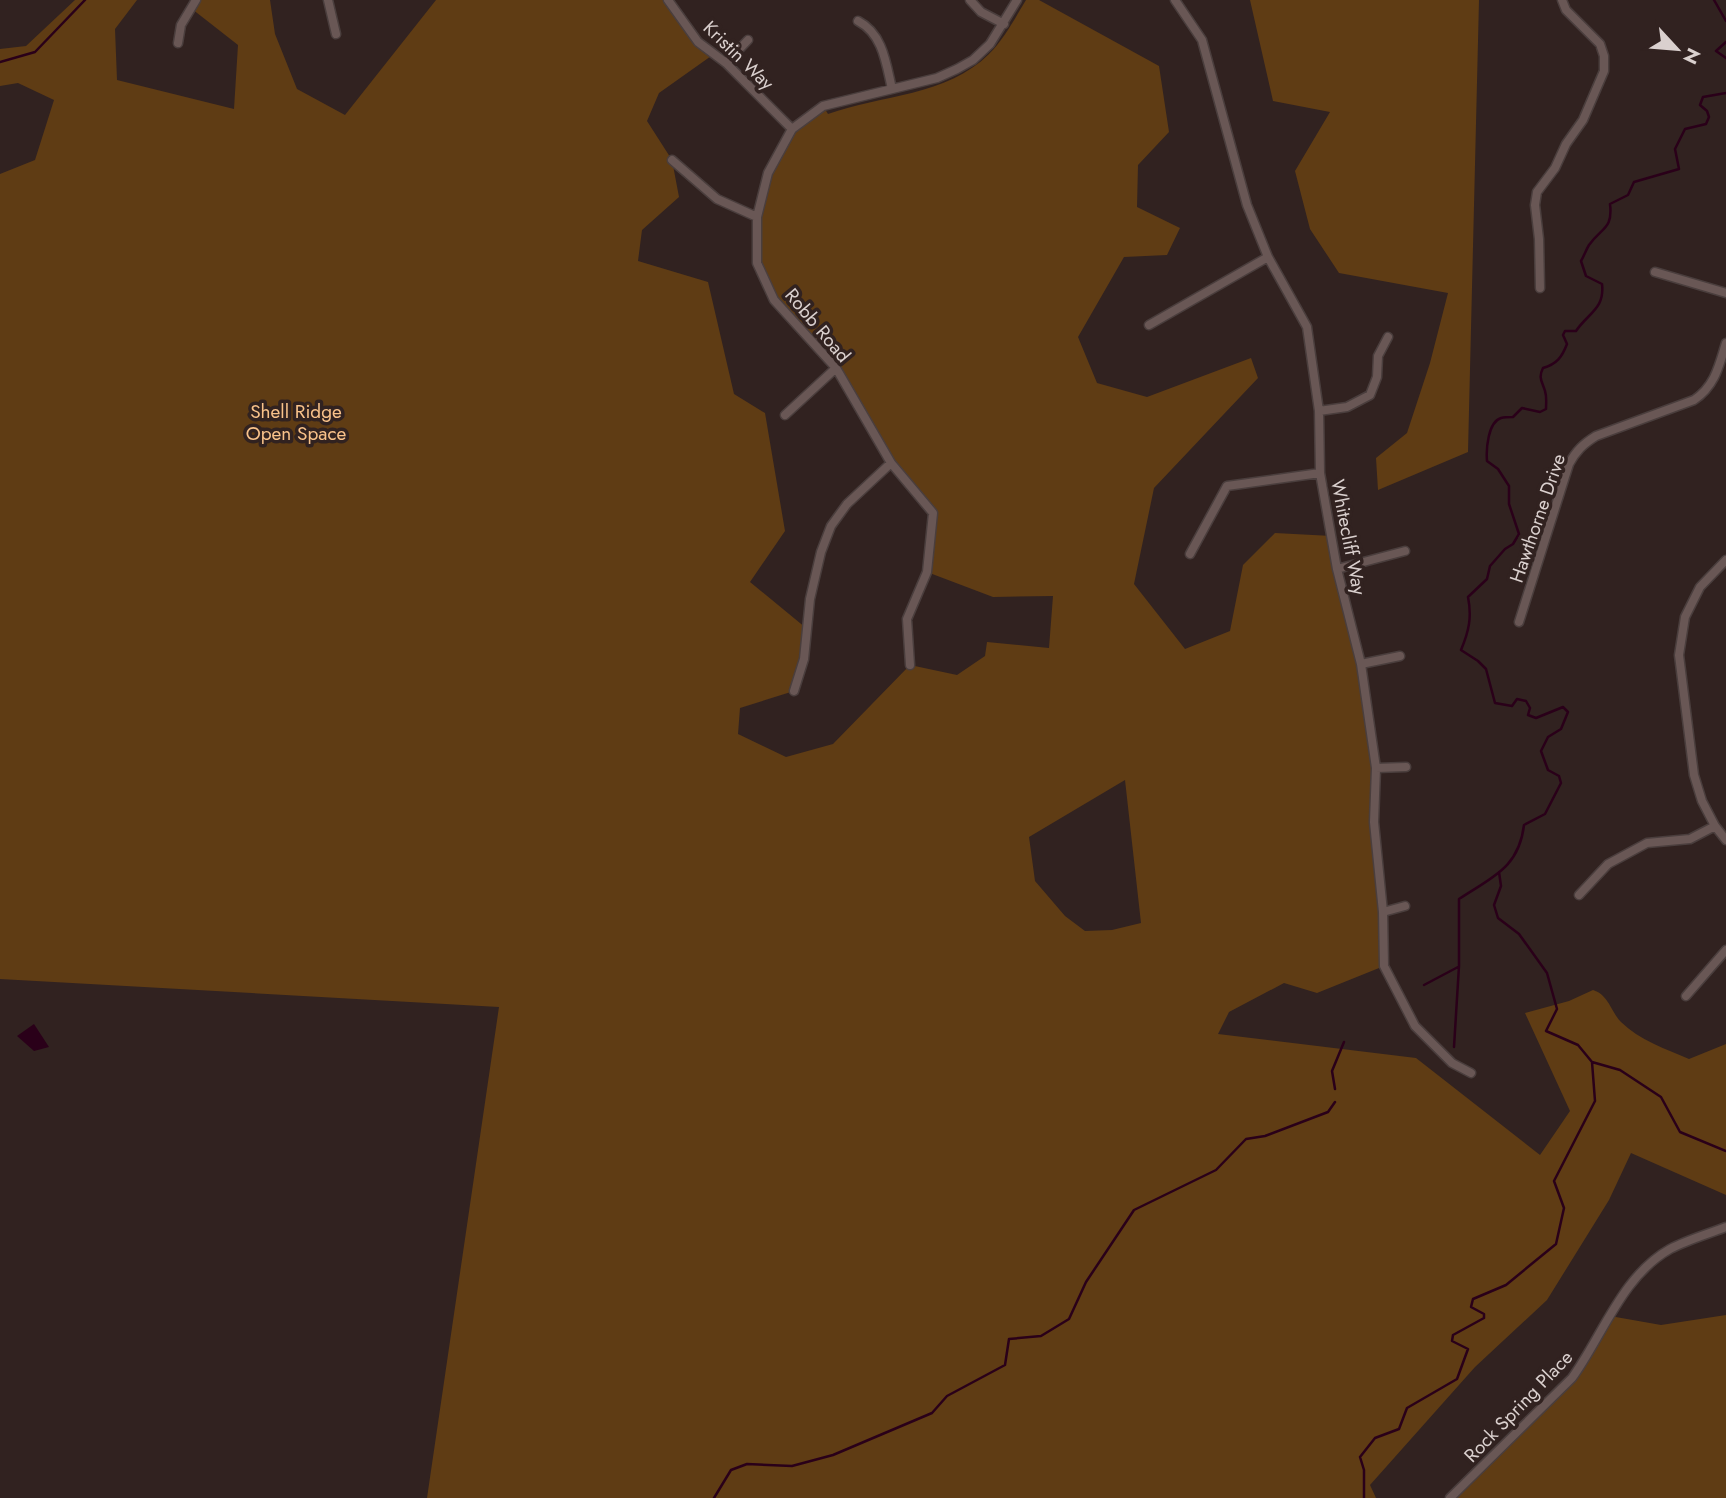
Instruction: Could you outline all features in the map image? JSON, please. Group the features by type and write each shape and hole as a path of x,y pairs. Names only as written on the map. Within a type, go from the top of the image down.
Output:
{"street":[{"path":"178,43 181,25 197,0"},
{"path":"328,0 336,34"},
{"name":"Kristin Way","path":"668,0 698,42 726,63 792,129"},
{"path":"970,0 981,12 1004,24"},
{"name":"Robb Road","path":"910,665 907,619 927,572 933,513 891,463 836,368 774,300 757,263 757,217 768,173 792,129 823,106 937,78 973,60 990,44 1017,0"},
{"name":"Whitecliff Way","path":"1175,0 1202,40 1247,205 1268,257 1307,327 1320,411 1320,473 1337,569 1361,664 1376,768 1374,822 1384,966 1415,1026 1452,1063 1471,1073"},
{"path":"1540,288 1535,205 1537,192 1555,168 1566,144 1583,120 1604,71 1604,56 1600,44 1566,10 1562,0"},
{"path":"858,21 869,27 879,41 892,89"},
{"path":"726,63 748,40"},
{"path":"672,160 717,199 757,217"},
{"path":"1149,325 1268,257"},
{"path":"1655,272 1726,293"},
{"path":"1320,411 1347,407 1370,395 1377,377 1378,356 1388,337"},
{"name":"Hawthorne Drive","path":"1519,622 1575,452 1596,436 1694,400 1703,393 1716,375 1726,343"},
{"path":"785,415 836,368"},
{"path":"794,691 804,659 810,599 821,552 831,526 846,504 891,463"},
{"path":"1190,554 1227,486 1320,473"},
{"path":"1337,569 1405,551"},
{"path":"1726,560 1700,587 1685,617 1679,655 1694,775 1702,801 1726,840"},
{"path":"1361,664 1399,656"},
{"path":"1376,768 1406,767"},
{"path":"1579,895 1608,864 1647,843 1690,839 1715,826"},
{"path":"1382,912 1405,906"},
{"path":"1686,996 1726,950"},
{"name":"Rock Spring Place","path":"1450,1498 1572,1378 1624,1293 1649,1264 1671,1248 1726,1227"}],"green space":[{"name":"Shell Ridge Open Space","path":"75,0 137,0 115,29 117,80 234,109 238,45 192,9 196,0 270,0 275,34 297,89 345,115 436,0 668,0 698,42 714,54 659,93 647,121 672,160 679,197 642,230 638,261 708,282 734,394 765,413 785,531 750,582 806,628 794,691 740,708 738,734 786,757 833,744 910,665 957,675 985,656 987,642 1049,648 1053,596 993,597 927,572 932,513 891,463 836,368 774,300 757,263 757,217 768,173 792,129 823,106 828,114 913,93 954,78 972,68 1000,42 1026,0 1039,0 1159,66 1169,132 1138,165 1137,207 1180,228 1167,255 1124,257 1078,337 1097,383 1147,397 1251,358 1258,378 1154,488 1134,584 1185,649 1230,631 1243,565 1275,533 1332,536 1361,664 1376,768 1374,822 1384,966 1317,993 1284,983 1229,1012 1218,1034 1416,1058 1540,1155 1570,1111 1525,1013 1569,1001 1593,990 1603,996 1618,1018 1636,1034 1689,1059 1726,1044 1726,1195 1631,1153 1609,1200 1547,1300 1475,1367 1370,1485 1376,1498 427,1498 499,1007 0,979 0,174 35,160 54,100 18,83 0,86 0,49 26,46","holes":["1125,780 1141,923 1112,930 1085,931 1065,916 1035,881 1029,837"]},
{"path":"1250,0 1479,0 1468,452 1378,490 1376,458 1407,433 1430,363 1448,293 1339,273 1310,229 1295,171 1330,112 1273,101"},
{"path":"1726,1315 1726,1498 1450,1498 1572,1378 1610,1316 1661,1325"}],"shaded area":[{"path":"34,1024 49,1047 34,1051 17,1036"}],"waterway":[{"path":"0,62 35,52 85,0"},
{"path":"1714,0 1726,21"},
{"path":"1726,42 1716,51 1726,58"},
{"path":"1454,1047 1459,966 1459,899 1502,870 1516,852 1524,825 1545,814 1561,783 1559,776 1548,770 1541,751 1548,737 1561,729 1568,712 1563,707 1536,718 1528,715 1530,708 1526,701 1517,699 1512,706 1495,703 1486,669 1461,650 1469,624 1468,597 1487,579 1490,566 1513,544 1519,534 1509,504 1509,486 1498,469 1487,461 1489,436 1497,421 1513,417 1522,408 1540,412 1546,409 1541,377 1543,368 1555,362 1563,353 1567,344 1563,335 1565,331 1576,331 1601,299 1602,284 1586,276 1581,261 1589,245 1608,223 1610,204 1628,195 1634,182 1679,169 1675,149 1685,129 1706,124 1709,117 1700,105 1703,97 1726,93"},
{"path":"1499,872 1501,886 1494,905 1498,918 1519,934 1547,973 1557,1009 1546,1031 1578,1045 1592,1062 1620,1070 1661,1097 1680,1132 1726,1151"},
{"path":"1424,985 1458,967"},
{"path":"1335,1089 1332,1071 1344,1042"},
{"path":"1364,1498 1364,1470 1360,1457 1375,1438 1399,1429 1407,1408 1457,1379 1468,1349 1452,1341 1453,1335 1484,1318 1484,1314 1471,1307 1473,1299 1506,1285 1556,1244 1564,1208 1554,1181 1595,1101 1592,1062"},
{"path":"714,1498 731,1470 747,1464 792,1466 833,1455 932,1413 947,1396 1005,1365 1009,1339 1041,1336 1069,1319 1086,1282 1134,1210 1216,1170 1246,1139 1265,1136 1328,1112 1335,1102"}]}
